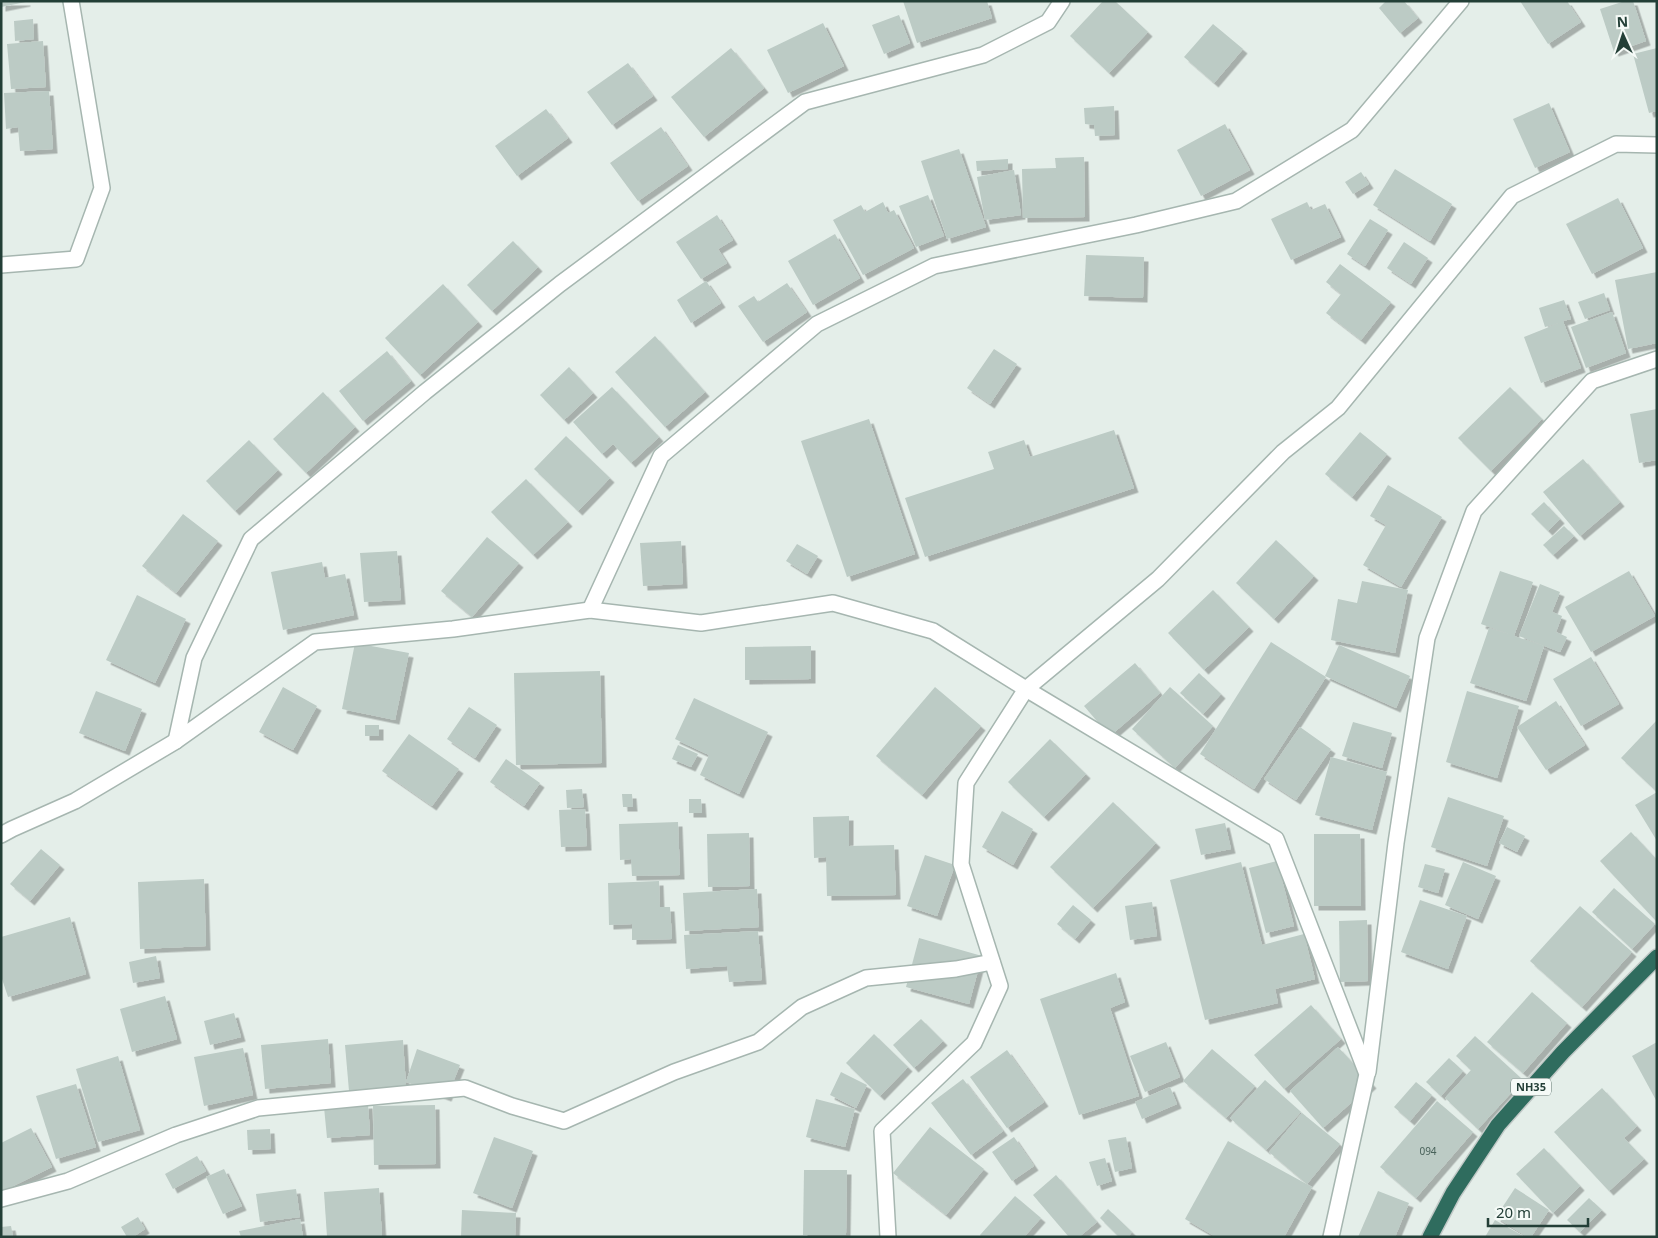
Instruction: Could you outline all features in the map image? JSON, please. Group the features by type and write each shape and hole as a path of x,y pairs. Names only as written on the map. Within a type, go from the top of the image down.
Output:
{"highway":[{"name":"NH35","path":"1430,1237 1453,1193 1498,1125 1563,1052 1656,960"}],"street":[{"path":"1,265 76,259 102,188 71,1"},
{"path":"176,741 194,658 251,539 425,392 560,284 806,102 983,55 1048,22 1062,1"},
{"path":"590,610 661,456 817,324 934,266 1136,225 1236,201 1352,130 1462,1"},
{"path":"888,1237 882,1131 974,1043 1000,986 961,864 966,783 1026,689 1158,579 1283,452 1338,408 1512,196 1616,144 1657,145"},
{"path":"1331,1237 1367,1074 1396,844 1427,638 1474,511 1592,381 1657,359"},
{"path":"1,836 12,829 75,801 176,741 315,642 453,628 590,610 700,623 833,603 933,631 1276,839 1367,1074"},
{"path":"1,1199 68,1181 176,1135 258,1108 465,1088 512,1106 564,1121 674,1072 758,1042 802,1007 866,978 956,970 992,962"}],"building":[{"path":"1,1 26,1 26,2 1,7"},
{"path":"903,1 987,1 992,18 917,43"},
{"path":"1103,1 1115,1 1148,32 1109,73 1070,36"},
{"path":"1386,1 1404,1 1418,18 1400,33 1379,8"},
{"path":"1520,1 1567,1 1581,22 1548,44"},
{"path":"1625,1 1633,1 1646,41 1614,52 1600,9"},
{"path":"899,15 910,43 884,54 872,25"},
{"path":"33,19 34,39 15,41 14,21"},
{"path":"823,23 844,66 788,93 767,50"},
{"path":"1213,24 1243,49 1214,83 1184,57"},
{"path":"43,41 46,87 11,89 7,44"},
{"path":"731,48 764,88 704,137 671,97"},
{"path":"1657,48 1657,111 1649,113 1633,54"},
{"path":"628,63 653,96 612,125 587,92"},
{"path":"49,91 53,149 20,151 18,127 6,129 4,93"},
{"path":"1549,103 1570,152 1535,168 1513,119"},
{"path":"1114,106 1115,135 1095,136 1094,125 1085,124 1084,108"},
{"path":"546,109 568,138 517,176 495,146"},
{"path":"1225,124 1250,170 1201,196 1177,150"},
{"path":"661,127 688,166 638,201 610,163"},
{"path":"959,149 986,227 947,239 921,161"},
{"path":"1084,157 1085,217 1023,218 1022,169 1056,168 1055,158"},
{"path":"1008,159 1008,169 977,171 976,161"},
{"path":"1395,169 1452,204 1430,241 1373,205"},
{"path":"1014,170 1021,215 985,220 977,177"},
{"path":"1361,172 1369,184 1353,194 1345,182"},
{"path":"928,195 944,236 916,247 899,206"},
{"path":"1618,198 1643,248 1592,274 1566,224"},
{"path":"883,202 888,213 894,210 914,248 863,275 833,220 861,205 865,212"},
{"path":"1307,202 1311,210 1325,204 1341,237 1291,260 1271,219"},
{"path":"717,215 733,240 718,249 727,263 701,279 676,242"},
{"path":"1370,219 1388,230 1365,266 1347,254"},
{"path":"835,234 860,278 813,305 788,261"},
{"path":"513,241 538,267 492,311 467,285"},
{"path":"1404,242 1428,258 1411,284 1387,268"},
{"path":"1086,255 1144,257 1143,298 1084,296"},
{"path":"1340,264 1391,302 1361,340 1326,313 1341,294 1326,282"},
{"path":"1657,272 1657,343 1628,349 1615,280"},
{"path":"706,281 721,303 691,323 677,300"},
{"path":"787,283 807,312 763,342 738,306 754,296 758,302"},
{"path":"443,284 478,322 420,375 385,338"},
{"path":"1604,293 1610,310 1585,319 1578,302"},
{"path":"1564,300 1571,319 1563,321 1581,368 1541,383 1524,337 1559,323 1545,327 1539,308"},
{"path":"1612,312 1626,353 1586,368 1571,327"},
{"path":"655,336 705,392 665,427 615,372"},
{"path":"994,349 1017,364 990,404 967,388"},
{"path":"387,351 411,381 363,421 339,391"},
{"path":"569,367 593,393 564,420 540,395"},
{"path":"612,387 659,437 631,463 613,444 602,454 573,422"},
{"path":"1510,387 1542,419 1491,471 1458,438"},
{"path":"323,392 355,427 306,473 273,439"},
{"path":"1657,409 1657,460 1639,463 1630,414"},
{"path":"869,419 915,554 847,577 801,441"},
{"path":"1114,430 1134,488 925,557 905,498 994,469 988,452 1024,440 1030,457"},
{"path":"1360,432 1387,454 1352,497 1325,474"},
{"path":"566,436 610,478 578,511 534,469"},
{"path":"249,440 278,470 235,511 206,481"},
{"path":"1583,459 1620,502 1580,536 1543,492"},
{"path":"526,479 568,522 533,555 491,512"},
{"path":"1388,485 1442,517 1401,587 1363,565 1386,525 1370,516"},
{"path":"1544,502 1560,519 1548,531 1531,514"},
{"path":"183,514 218,541 176,593 142,566"},
{"path":"1564,526 1574,536 1553,555 1543,545"},
{"path":"487,537 519,563 472,617 441,591"},
{"path":"1276,540 1314,576 1274,619 1236,583"},
{"path":"681,541 683,584 643,586 640,543"},
{"path":"797,544 818,556 807,574 786,561"},
{"path":"397,551 401,600 364,602 360,553"},
{"path":"322,562 325,578 345,574 354,615 283,630 271,572"},
{"path":"1500,571 1533,582 1514,636 1544,646 1526,701 1470,683 1489,628 1512,635 1481,624"},
{"path":"1629,571 1655,616 1591,652 1565,607"},
{"path":"1362,581 1408,590 1395,653 1331,640 1338,599 1357,603"},
{"path":"1540,584 1560,592 1552,612 1562,616 1556,632 1567,637 1560,652 1519,636"},
{"path":"1213,590 1249,627 1204,670 1168,633"},
{"path":"137,595 186,619 155,683 106,660"},
{"path":"1271,642 1326,677 1254,789 1200,754"},
{"path":"355,643 409,653 395,720 342,709"},
{"path":"1339,645 1410,676 1396,708 1325,676"},
{"path":"811,646 811,679 745,680 745,647"},
{"path":"1591,657 1619,704 1581,726 1553,679"},
{"path":"1135,663 1160,693 1110,736 1084,706"},
{"path":"600,671 602,763 516,765 514,673"},
{"path":"1199,673 1221,694 1203,714 1180,693"},
{"path":"283,687 317,706 293,750 259,732"},
{"path":"935,687 981,726 922,795 876,756"},
{"path":"1170,687 1213,726 1175,768 1132,729"},
{"path":"96,691 142,709 125,751 79,733"},
{"path":"1467,691 1519,706 1497,778 1446,762"},
{"path":"694,698 768,732 739,794 700,775 709,755 675,739"},
{"path":"1556,701 1585,745 1546,770 1517,727"},
{"path":"469,707 497,725 475,758 447,739"},
{"path":"1657,720 1657,790 1656,791 1621,758"},
{"path":"1353,722 1392,733 1382,768 1342,756"},
{"path":"365,725 379,725 379,736 365,736"},
{"path":"1300,727 1331,749 1296,800 1264,779"},
{"path":"409,734 459,769 432,806 382,771"},
{"path":"1050,739 1086,774 1044,817 1008,782"},
{"path":"678,745 698,754 691,767 672,759"},
{"path":"1331,757 1387,772 1372,830 1315,815"},
{"path":"506,759 540,783 524,806 490,782"},
{"path":"582,789 584,807 567,808 566,790"},
{"path":"1657,792 1657,841 1635,805"},
{"path":"622,794 632,794 633,807 623,807"},
{"path":"1448,797 1504,816 1487,866 1431,847"},
{"path":"689,799 701,799 702,813 689,813"},
{"path":"1113,802 1156,843 1093,908 1050,867"},
{"path":"585,809 587,846 561,847 559,810"},
{"path":"1002,811 1033,829 1013,865 982,847"},
{"path":"849,816 849,846 894,845 896,895 827,896 826,857 814,858 813,817"},
{"path":"678,822 680,875 632,876 631,859 620,860 619,824"},
{"path":"1225,823 1231,849 1201,855 1195,829"},
{"path":"1507,827 1525,836 1517,852 1499,843"},
{"path":"1631,832 1657,860 1657,922 1600,861"},
{"path":"749,833 750,886 708,887 707,834"},
{"path":"1314,834 1360,834 1361,906 1314,906"},
{"path":"41,849 60,865 30,901 10,884"},
{"path":"925,855 955,865 937,916 907,906"},
{"path":"1277,861 1294,926 1266,933 1249,868"},
{"path":"1241,862 1262,945 1304,934 1315,979 1275,989 1278,1003 1205,1020 1170,880"},
{"path":"1463,862 1496,876 1478,919 1445,905"},
{"path":"1425,864 1445,869 1438,893 1418,887"},
{"path":"204,879 206,946 140,949 138,882"},
{"path":"659,881 660,907 670,907 672,939 632,940 632,924 609,925 608,883"},
{"path":"1614,888 1655,924 1632,949 1592,912"},
{"path":"757,889 759,927 685,931 683,893"},
{"path":"1420,900 1467,916 1448,969 1401,952"},
{"path":"1152,902 1157,936 1130,940 1125,906"},
{"path":"1073,905 1091,920 1075,939 1057,924"},
{"path":"1580,906 1632,952 1582,1007 1530,961"},
{"path":"70,917 86,974 8,997 1,976 1,937"},
{"path":"1367,920 1368,981 1340,982 1339,921"},
{"path":"758,931 762,980 729,982 727,966 686,969 684,935"},
{"path":"919,938 982,956 969,1004 906,987"},
{"path":"156,956 160,978 133,983 129,962"},
{"path":"1116,973 1125,1002 1110,1008 1139,1096 1079,1115 1040,999"},
{"path":"1532,992 1567,1023 1523,1073 1487,1042"},
{"path":"165,996 177,1039 132,1052 120,1009"},
{"path":"1311,1005 1341,1039 1284,1089 1254,1055"},
{"path":"234,1013 241,1037 210,1045 204,1021"},
{"path":"921,1019 943,1041 914,1068 893,1045"},
{"path":"874,1034 908,1067 880,1096 846,1063"},
{"path":"1475,1036 1523,1080 1478,1129 1445,1098 1471,1070 1456,1056"},
{"path":"328,1039 331,1083 265,1089 261,1045"},
{"path":"403,1040 406,1087 349,1091 345,1045"},
{"path":"1166,1042 1180,1077 1145,1092 1130,1056"},
{"path":"1657,1042 1657,1102 1632,1056"},
{"path":"1338,1047 1372,1084 1323,1128 1290,1091"},
{"path":"243,1048 253,1095 204,1106 194,1057"},
{"path":"417,1049 460,1065 447,1097 406,1082"},
{"path":"1212,1049 1255,1086 1226,1118 1183,1081"},
{"path":"1007,1050 1044,1102 1007,1128 970,1077"},
{"path":"118,1056 140,1130 98,1142 76,1069"},
{"path":"1449,1058 1463,1071 1441,1096 1426,1082"},
{"path":"841,1072 867,1085 856,1108 830,1095"},
{"path":"963,1079 1003,1131 971,1155 931,1103"},
{"path":"1265,1080 1301,1112 1266,1150 1230,1118"},
{"path":"1416,1082 1432,1095 1410,1121 1394,1107"},
{"path":"76,1084 96,1147 56,1159 36,1096"},
{"path":"1170,1087 1177,1104 1142,1119 1135,1102"},
{"path":"1602,1088 1637,1126 1624,1138 1644,1159 1609,1191 1554,1132"},
{"path":"816,1099 855,1109 845,1147 806,1137"},
{"path":"1437,1101 1473,1132 1416,1198 1380,1167"},
{"path":"368,1104 370,1135 327,1138 324,1107"},
{"path":"435,1105 436,1164 374,1165 373,1106"},
{"path":"1302,1113 1340,1144 1307,1184 1269,1152"},
{"path":"930,1127 984,1169 946,1215 893,1173"},
{"path":"31,1128 52,1167 1,1192 1,1143"},
{"path":"270,1129 271,1149 248,1150 247,1130"},
{"path":"494,1137 533,1151 512,1208 473,1193"},
{"path":"1014,1137 1034,1166 1012,1181 992,1152"},
{"path":"1126,1137 1132,1168 1115,1172 1108,1140"},
{"path":"1228,1141 1312,1187 1284,1237 1216,1237 1185,1219"},
{"path":"1544,1148 1580,1186 1553,1213 1516,1174"},
{"path":"197,1156 206,1171 173,1189 165,1174"},
{"path":"1105,1158 1112,1181 1097,1186 1089,1162"},
{"path":"224,1169 242,1206 223,1214 206,1177"},
{"path":"804,1170 847,1170 846,1235 803,1235"},
{"path":"1056,1175 1097,1222 1079,1237 1069,1237 1033,1195"},
{"path":"379,1188 382,1237 327,1237 324,1192"},
{"path":"1515,1188 1549,1210 1531,1237 1527,1237 1496,1217"},
{"path":"296,1189 300,1217 260,1222 256,1194"},
{"path":"1378,1191 1409,1203 1395,1237 1358,1237"},
{"path":"1015,1196 1041,1218 1024,1237 981,1237 980,1235"},
{"path":"1589,1198 1602,1210 1580,1232 1567,1220"},
{"path":"1108,1209 1132,1232 1128,1237 1119,1237 1100,1218"},
{"path":"462,1210 516,1213 515,1237 461,1237"},
{"path":"138,1217 145,1229 133,1237 127,1237 121,1227"},
{"path":"300,1219 303,1237 241,1237 239,1231"},
{"path":"1495,1220 1525,1237 1485,1237"},
{"path":"11,1226 13,1237 1,1237 1,1227"}]}
